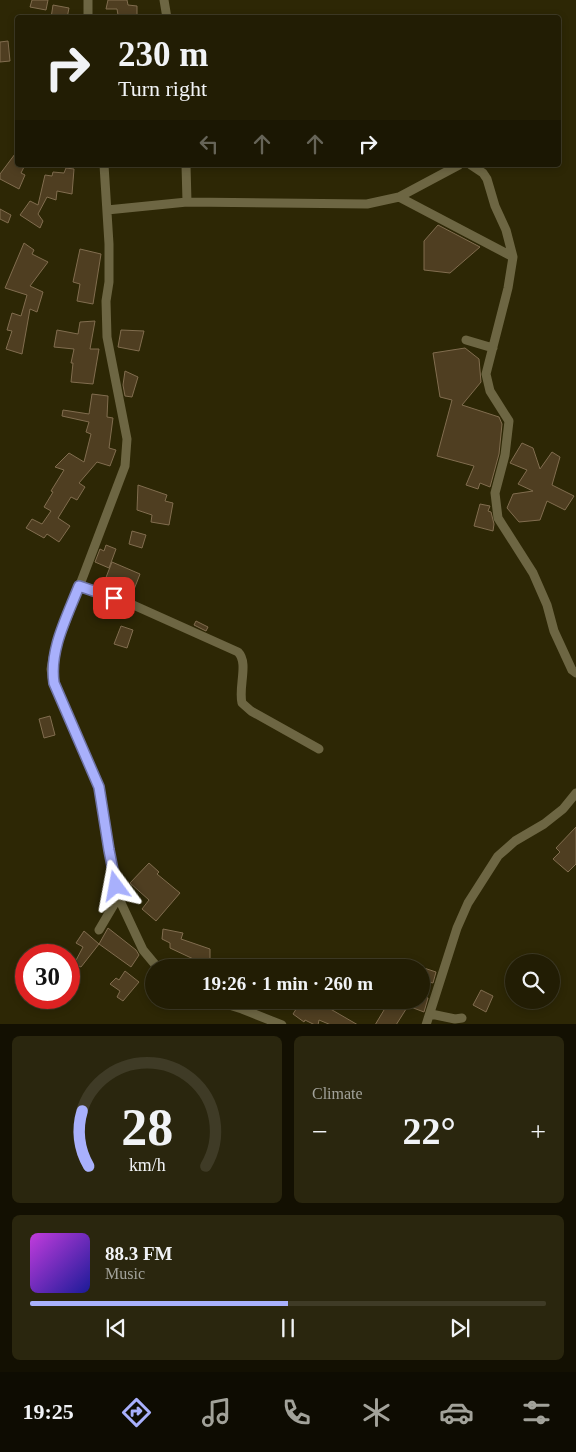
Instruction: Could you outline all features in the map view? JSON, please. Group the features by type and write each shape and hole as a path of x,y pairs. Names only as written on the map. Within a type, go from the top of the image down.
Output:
{"street":[{"path":"88,0 88,15"},
{"path":"164,0 166,15"},
{"path":"104,167 109,244 109,282 106,301 107,337 127,439 127,453 125,466 54,653 52,669 54,683 99,787 109,850 119,896 143,950 150,959"},
{"path":"186,167 187,202"},
{"path":"107,210 187,202 367,204 399,197 455,167"},
{"path":"474,167 483,173 487,179 495,206 506,230 513,257 508,288 486,374 490,391 509,421 505,455 495,493 498,518 532,573 547,604 554,631 572,670 576,673"},
{"path":"399,197 513,257"},
{"path":"466,340 493,348"},
{"path":"79,586 131,604 238,652 243,657 244,664 240,686 242,703 251,711 319,749"},
{"path":"426,1024 431,1014 457,928 468,903 498,856 515,841 544,824 563,809 576,793"},
{"path":"99,930 119,896"},
{"path":"241,1009 282,1024"},
{"path":"431,1014 448,1018 462,1018"}],"building":[{"path":"32,0 48,0 46,10 30,7"},
{"path":"108,0 127,0 128,5 137,6 137,15 118,15 117,9 106,9"},
{"path":"53,5 69,8 68,15 51,15"},
{"path":"8,41 10,61 0,62 0,42"},
{"path":"15,154 15,167 24,167 21,173 25,175 19,189 0,179 0,174"},
{"path":"66,168 74,169 72,194 57,191 56,200 47,197 38,214 43,221 40,228 20,215 30,201 38,205 45,175 52,176 53,172 64,173"},
{"path":"0,209 11,215 8,223 0,219"},
{"path":"438,225 480,247 450,273 424,270 424,241"},
{"path":"24,243 34,250 32,254 48,262 30,286 43,292 37,312 30,309 22,354 6,349 12,331 7,330 12,313 21,316 27,295 5,288"},
{"path":"80,249 101,254 93,304 77,301 80,284 73,282"},
{"path":"95,321 90,349 99,349 93,384 71,382 73,363 71,363 74,349 54,347 57,330 78,334 80,322"},
{"path":"121,330 144,331 139,351 118,347"},
{"path":"465,348 479,359 481,382 462,405 499,417 502,424 499,454 490,487 480,483 478,489 466,485 474,466 437,456 452,400 440,397 433,353"},
{"path":"125,371 138,377 132,397 125,396 123,385"},
{"path":"92,394 108,396 107,417 113,418 109,448 116,450 110,466 97,462 79,483 85,487 77,500 71,497 58,518 70,526 59,542 47,534 44,538 26,528 32,519 42,524 51,511 44,507 64,470 55,467 69,453 84,462 91,434 86,432 89,422 62,416 63,410 89,414"},
{"path":"522,443 533,448 540,469 552,452 560,457 552,485 574,496 565,510 547,501 540,520 519,522 507,508 513,494 533,491 518,484 527,470 510,463"},
{"path":"138,485 167,495 165,501 173,503 169,525 151,522 152,515 137,510"},
{"path":"480,504 490,506 488,511 491,512 494,524 493,531 474,526"},
{"path":"132,531 146,535 142,548 129,544"},
{"path":"106,545 116,549 109,568 95,562 100,549 104,551"},
{"path":"112,562 140,574 133,592 105,580"},
{"path":"196,621 208,627 206,631 194,625"},
{"path":"121,626 133,630 127,648 114,644"},
{"path":"50,716 55,735 44,738 39,719"},
{"path":"576,827 576,864 568,872 553,859 560,852 556,848"},
{"path":"149,863 159,872 157,874 180,893 156,921 142,909 149,900 130,883"},
{"path":"108,928 136,950 139,955 131,967 99,944"},
{"path":"163,929 183,933 181,939 210,949 210,959 193,959 170,948 170,943 162,939"},
{"path":"84,931 99,944 81,967 80,953 83,947 76,943"},
{"path":"430,970 436,972 433,983 430,982"},
{"path":"125,971 139,982 123,1001 117,997 120,991 110,984 116,978 119,980"},
{"path":"481,990 493,996 486,1012 473,1005"},
{"path":"296,1009 330,1009 356,1024 329,1024 319,1020 318,1024 313,1024 305,1020 304,1022 293,1014"},
{"path":"385,1009 406,1009 397,1024 376,1024"}],"route":[{"path":"114,598 79,586 54,653 52,669 54,683 99,787 116,886"}]}
